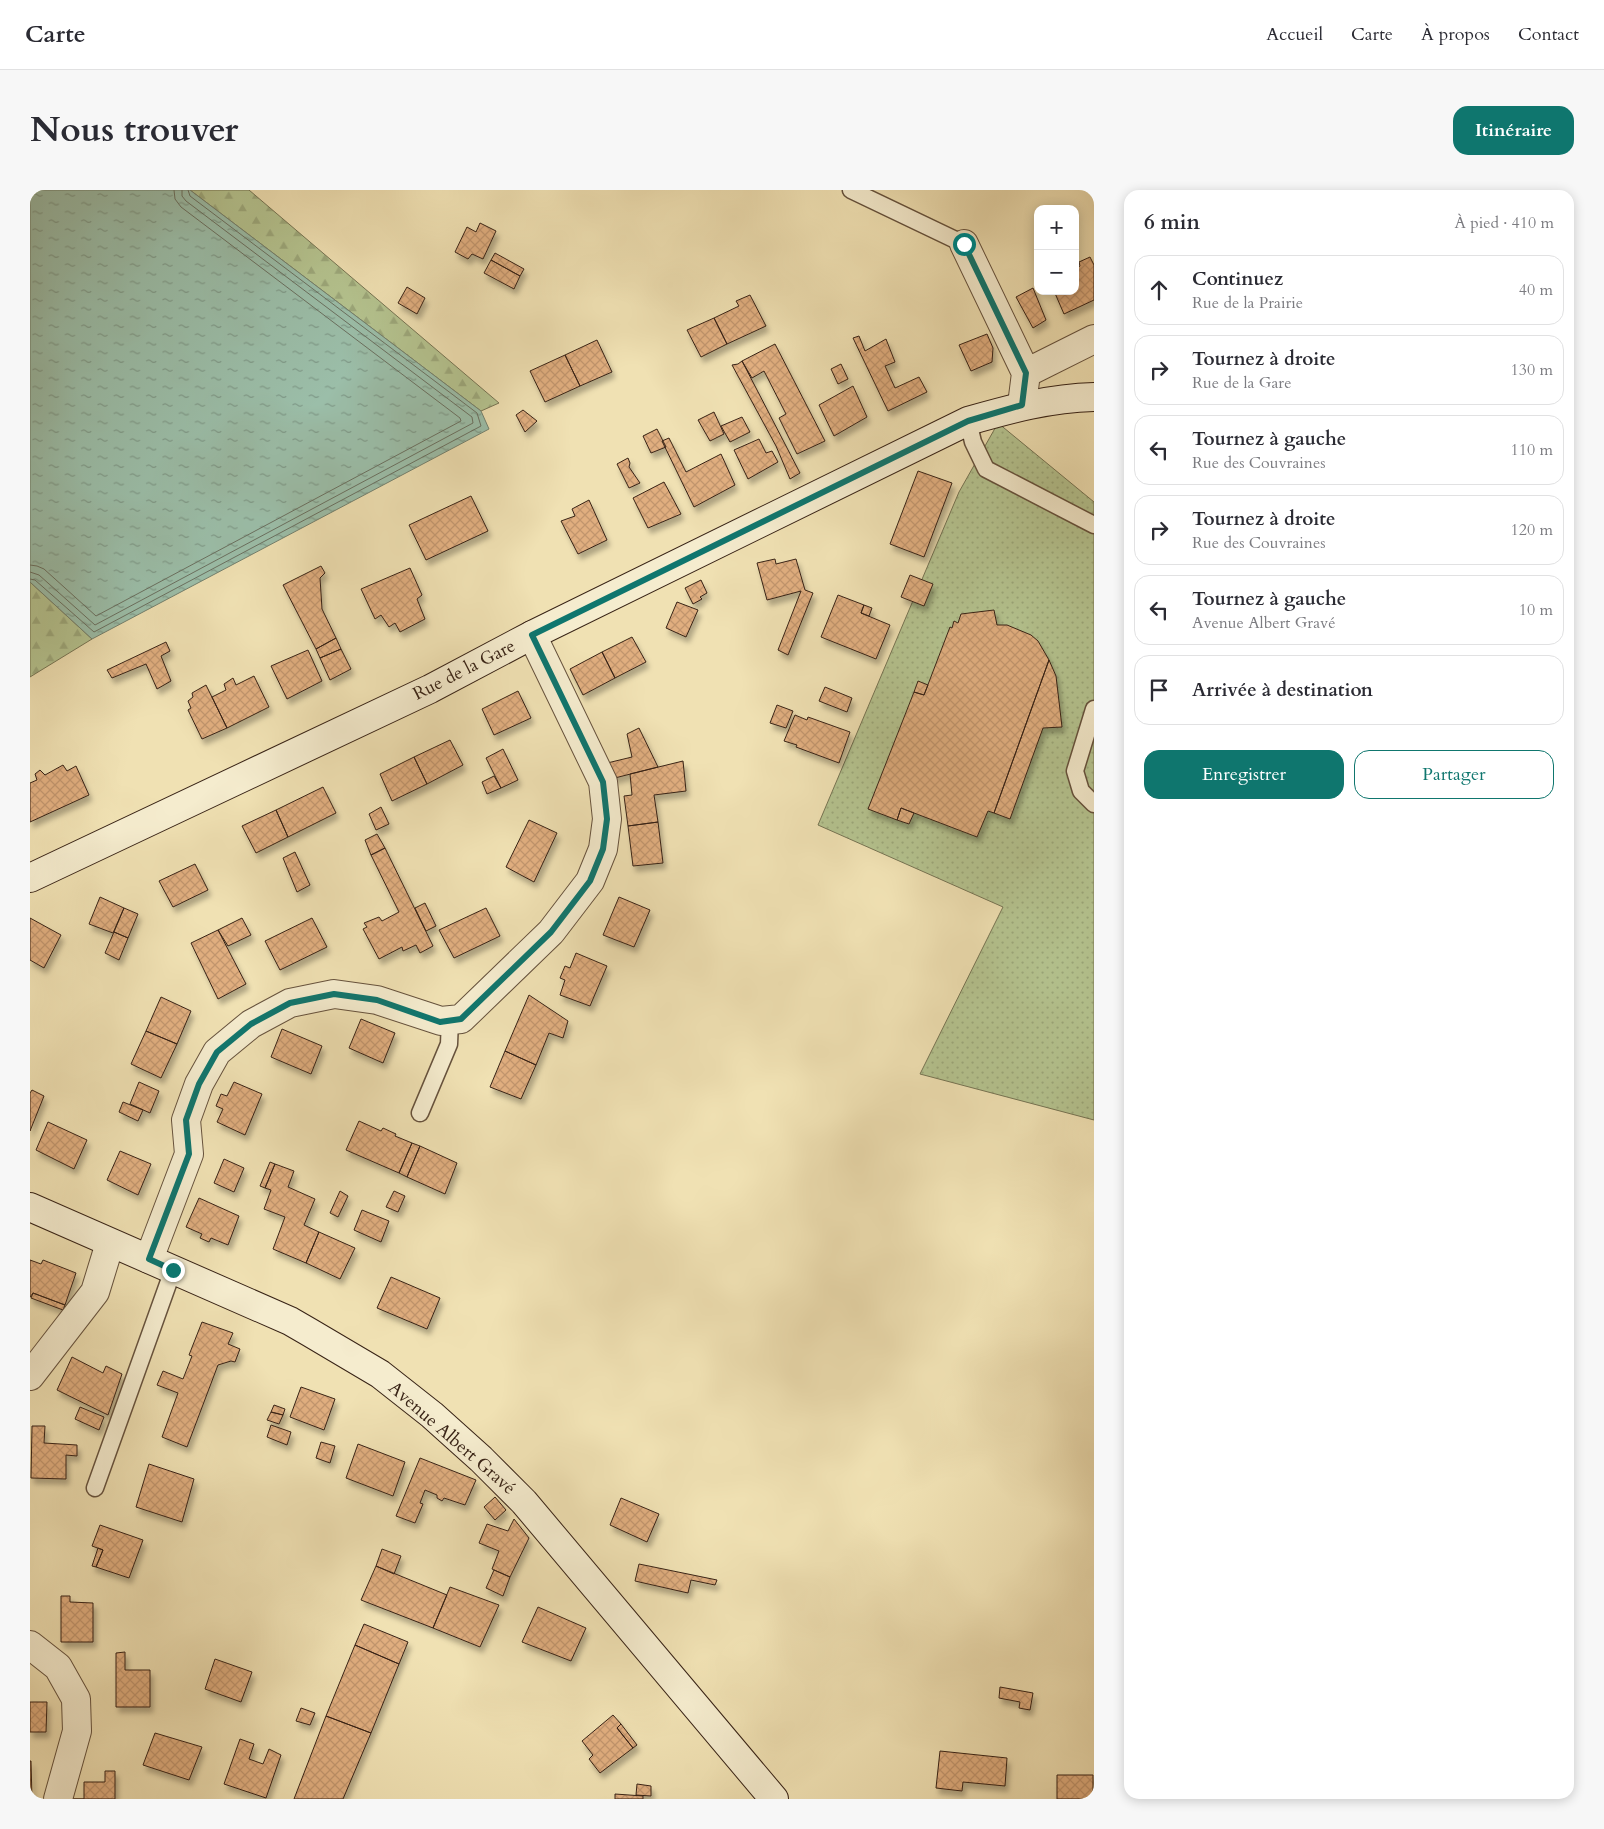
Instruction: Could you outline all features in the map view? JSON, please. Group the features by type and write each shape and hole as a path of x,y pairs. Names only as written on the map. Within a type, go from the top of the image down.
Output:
{"street":[{"path":"964,244 1026,373 1022,405"},
{"path":"1026,373 1094,339"},
{"name":"Rue de la Gare","path":"30,878 430,689 532,635 968,421 1022,405 1070,398 1094,397"},
{"path":"161,1265 189,1154 186,1120 199,1084 217,1052 251,1024 290,1003 334,994 377,1000 440,1022 461,1019 551,932 590,881 603,849 607,819 603,782 532,635"},
{"name":"Avenue Albert Gravé","path":"30,1207 290,1321 380,1374 432,1415 481,1459 524,1502 774,1799"},
{"path":"30,1376 95,1292 110,1243"},
{"path":"30,1645 58,1667 76,1699 77,1731 58,1799"}],"lane":[{"path":"851,190 964,244"},
{"path":"968,421 973,442 986,469 1094,525"},
{"path":"1094,709 1075,771 1081,790 1094,804"},
{"path":"420,1113 449,1044 450,1020"},
{"path":"95,1488 161,1265"}],"green space":[{"path":"190,190 249,190 499,403 481,411"},
{"path":"998,423 1094,502 1094,1120 920,1074 1003,907 818,825 959,492"},
{"path":"30,582 92,639 30,677"}],"water":[{"path":"30,190 190,190 481,411 489,429 92,639 30,582"}],"building":[{"path":"480,223 496,231 483,259 472,254 468,259 455,252 467,227 476,232"},
{"path":"495,253 524,269 520,276 491,260"},
{"path":"1090,257 1094,265 1094,300 1064,314 1056,295 1079,295 1079,262"},
{"path":"491,260 520,276 514,289 484,273"},
{"path":"407,287 425,298 417,314 398,303"},
{"path":"1033,288 1034,295 1036,295 1046,320 1033,328 1016,297"},
{"path":"750,295 766,326 727,344 714,318 739,306 736,301"},
{"path":"714,318 727,344 701,357 687,330"},
{"path":"987,334 993,348 992,362 971,371 959,345"},
{"path":"859,336 865,351 886,339 895,362 885,366 895,388 919,377 927,392 888,411 853,338"},
{"path":"597,340 612,372 580,386 565,355"},
{"path":"775,344 825,441 797,454 779,418 786,414 764,371 752,378 742,361"},
{"path":"565,355 580,386 545,402 530,371"},
{"path":"742,361 800,473 790,479 776,446 732,365"},
{"path":"841,364 848,379 838,384 831,369"},
{"path":"853,386 867,417 834,436 819,405"},
{"path":"523,410 537,421 525,432 516,415"},
{"path":"714,412 724,434 710,441 698,420"},
{"path":"742,417 750,432 730,442 721,426"},
{"path":"657,429 666,447 651,453 643,436"},
{"path":"669,438 686,472 721,454 735,485 694,507 662,441"},
{"path":"759,439 766,453 772,451 778,462 748,479 734,450"},
{"path":"628,458 629,467 640,483 629,488 617,464"},
{"path":"918,471 952,483 924,557 890,544"},
{"path":"664,482 681,514 648,528 633,498"},
{"path":"471,496 488,531 426,560 409,525"},
{"path":"589,500 607,540 578,554 561,521 575,516 572,509"},
{"path":"775,559 776,564 796,559 805,590 813,593 788,655 778,650 801,591 767,600 757,563"},
{"path":"321,566 325,573 320,578 322,609 336,638 316,649 283,585"},
{"path":"410,568 422,595 417,599 425,619 400,632 395,623 389,627 381,615 375,619 361,589"},
{"path":"910,575 933,584 924,606 901,597"},
{"path":"701,580 707,593 700,597 702,599 693,604 685,588"},
{"path":"838,595 864,605 861,613 890,625 876,659 821,637"},
{"path":"677,602 698,610 686,637 666,628"},
{"path":"864,605 872,608 869,616 861,613"},
{"path":"994,610 997,625 1007,625 1031,635 1038,641 1049,660 994,813 988,811 977,837 901,808 897,820 868,809 914,692 924,695 950,627 952,628 954,621 958,623 961,614"},
{"path":"632,637 646,662 615,678 602,652"},
{"path":"336,638 341,649 320,658 316,649"},
{"path":"166,642 170,651 161,656 171,681 157,689 146,664 112,678 107,670"},
{"path":"341,649 351,669 330,680 320,658"},
{"path":"308,650 322,681 287,699 271,666"},
{"path":"602,652 615,678 583,695 570,669"},
{"path":"1049,660 1056,676 1062,727 1043,728 1010,819 994,813"},
{"path":"254,676 269,707 227,728 212,697 226,690 224,684 233,678 236,685"},
{"path":"918,681 928,685 924,695 914,692"},
{"path":"206,685 227,728 202,739 188,710 191,708 188,701 193,697 192,693"},
{"path":"825,687 852,698 847,712 819,701"},
{"path":"518,691 531,718 494,735 482,709"},
{"path":"777,705 793,711 786,728 770,723"},
{"path":"795,715 807,720 808,717 850,732 839,763 784,741"},
{"path":"639,728 658,767 603,781 599,765 632,757 627,734"},
{"path":"450,740 463,765 427,784 414,757"},
{"path":"503,749 518,780 501,788 486,758"},
{"path":"414,757 427,784 392,801 380,774"},
{"path":"683,761 686,791 654,795 658,822 628,826 624,796 632,795 630,774"},
{"path":"63,765 67,771 76,766 89,795 30,822 30,783 37,780 35,774 40,770 45,775"},
{"path":"494,776 501,788 487,794 482,782"},
{"path":"323,787 336,813 288,837 276,810"},
{"path":"381,807 389,824 376,830 369,814"},
{"path":"901,808 914,813 909,824 897,820"},
{"path":"276,810 288,837 256,853 242,826"},
{"path":"529,820 557,833 534,882 506,867"},
{"path":"658,822 663,863 633,866 628,826"},
{"path":"377,834 385,848 371,855 365,840"},
{"path":"385,848 433,946 420,953 416,945 403,951 402,947 379,959 363,929 367,927 364,923 379,917 382,921 399,912 371,855"},
{"path":"295,852 310,885 297,892 283,858"},
{"path":"195,864 208,890 173,907 159,881"},
{"path":"100,897 124,908 113,933 89,924"},
{"path":"619,897 650,910 634,947 603,935"},
{"path":"425,903 436,926 426,931 415,908"},
{"path":"124,908 138,914 128,938 114,932"},
{"path":"486,908 500,936 454,958 439,930"},
{"path":"30,918 61,935 44,968 30,960"},
{"path":"242,918 251,935 228,946 218,930"},
{"path":"312,918 327,947 280,970 265,941"},
{"path":"218,930 246,984 218,999 191,943"},
{"path":"114,932 128,938 119,960 105,953"},
{"path":"576,953 607,966 590,1006 560,995 565,980 560,978 565,966 570,968"},
{"path":"529,995 568,1021 563,1038 549,1033 536,1065 505,1051"},
{"path":"161,997 191,1011 177,1044 146,1031"},
{"path":"361,1019 395,1033 383,1063 349,1048"},
{"path":"282,1029 322,1046 311,1074 271,1057"},
{"path":"146,1031 177,1044 161,1078 131,1064"},
{"path":"505,1051 536,1065 521,1099 490,1087"},
{"path":"139,1082 159,1091 150,1113 130,1104"},
{"path":"234,1082 262,1094 245,1135 217,1122 223,1109 216,1106 221,1094 227,1096"},
{"path":"32,1090 44,1096 30,1131 30,1093"},
{"path":"123,1102 143,1110 138,1121 119,1112"},
{"path":"359,1121 381,1131 383,1128 396,1134 395,1136 412,1143 399,1173 346,1150"},
{"path":"48,1122 87,1140 74,1169 36,1150"},
{"path":"412,1143 420,1146 407,1177 399,1173"},
{"path":"420,1146 457,1163 445,1194 407,1177"},
{"path":"120,1151 151,1164 138,1195 107,1180"},
{"path":"224,1159 244,1168 234,1192 214,1183"},
{"path":"270,1162 275,1164 265,1188 260,1186"},
{"path":"275,1164 294,1171 288,1187 315,1199 304,1225 319,1232 306,1263 273,1249 285,1217 264,1209 271,1190 265,1188"},
{"path":"340,1191 348,1196 338,1217 330,1213"},
{"path":"394,1191 405,1196 398,1212 386,1207"},
{"path":"199,1198 239,1216 228,1245 211,1238 209,1242 200,1238 202,1234 186,1227"},
{"path":"362,1210 389,1221 381,1242 354,1230"},
{"path":"319,1232 355,1248 340,1279 306,1263"},
{"path":"30,1260 41,1264 43,1260 76,1273 65,1305 33,1293 30,1297"},
{"path":"391,1277 440,1298 427,1329 377,1308"},
{"path":"33,1293 65,1305 63,1310 31,1298"},
{"path":"202,1322 233,1333 228,1344 240,1349 235,1362 231,1361 218,1365 187,1447 162,1437 178,1393 157,1385 163,1371 183,1379 192,1356 189,1355"},
{"path":"72,1357 103,1373 106,1366 122,1374 108,1415 57,1390"},
{"path":"301,1387 335,1399 324,1430 290,1417"},
{"path":"274,1405 285,1409 283,1415 271,1412"},
{"path":"80,1407 104,1417 99,1430 75,1419"},
{"path":"271,1412 283,1415 279,1424 267,1420"},
{"path":"271,1425 291,1432 287,1445 267,1437"},
{"path":"32,1426 45,1426 44,1443 77,1445 77,1456 66,1455 66,1479 31,1478"},
{"path":"321,1442 335,1446 330,1463 316,1458"},
{"path":"358,1444 405,1462 393,1496 346,1478"},
{"path":"420,1458 476,1480 465,1505 444,1498 442,1501 437,1498 437,1495 425,1490 420,1503 423,1504 415,1523 396,1516"},
{"path":"149,1464 194,1479 182,1522 136,1507"},
{"path":"495,1497 506,1510 495,1520 484,1507"},
{"path":"621,1498 659,1514 647,1542 610,1525"},
{"path":"514,1519 529,1538 510,1577 492,1569 499,1551 479,1543 487,1524 508,1531"},
{"path":"100,1525 143,1540 129,1578 96,1567 103,1550 92,1546"},
{"path":"98,1548 103,1550 96,1567 92,1566"},
{"path":"382,1549 401,1556 394,1574 376,1566"},
{"path":"639,1564 717,1580 715,1585 691,1580 688,1593 635,1581"},
{"path":"376,1566 447,1595 433,1628 361,1600"},
{"path":"494,1570 510,1577 503,1596 486,1588"},
{"path":"450,1587 499,1605 480,1647 433,1628"},
{"path":"61,1596 70,1596 70,1602 93,1603 93,1642 61,1642"},
{"path":"538,1607 586,1628 571,1661 522,1642"},
{"path":"364,1624 408,1642 399,1664 355,1645"},
{"path":"355,1645 399,1664 371,1733 326,1716"},
{"path":"125,1652 125,1670 150,1670 150,1707 116,1707 116,1653"},
{"path":"215,1659 252,1672 241,1702 205,1689"},
{"path":"1000,1687 1033,1693 1030,1710 1019,1708 1020,1702 999,1698"},
{"path":"30,1702 47,1702 46,1732 30,1732"},
{"path":"301,1708 315,1713 310,1725 296,1721"},
{"path":"613,1715 621,1724 617,1728 633,1748 600,1773 589,1759 593,1755 582,1741"},
{"path":"326,1716 371,1733 343,1799 294,1799"},
{"path":"621,1724 637,1745 633,1748 617,1728"},
{"path":"155,1733 202,1747 189,1780 143,1765"},
{"path":"240,1739 254,1744 249,1759 263,1764 269,1749 281,1755 266,1798 224,1784"},
{"path":"940,1751 1007,1758 1005,1786 963,1782 962,1791 936,1788"},
{"path":"31,1761 32,1799 30,1799"},
{"path":"105,1771 115,1771 115,1799 84,1799 84,1782 105,1782"},
{"path":"1057,1775 1093,1775 1093,1799 1057,1799"},
{"path":"637,1784 651,1786 651,1796 636,1795"},
{"path":"615,1794 643,1796 643,1799 615,1799"}],"route":[{"path":"173,1270 149,1259 189,1154 186,1120 199,1084 217,1052 251,1024 290,1003 334,994 377,1000 440,1022 461,1019 551,932 590,881 603,849 607,819 603,782 532,635 968,421 1022,405 1026,373 964,244"}]}
